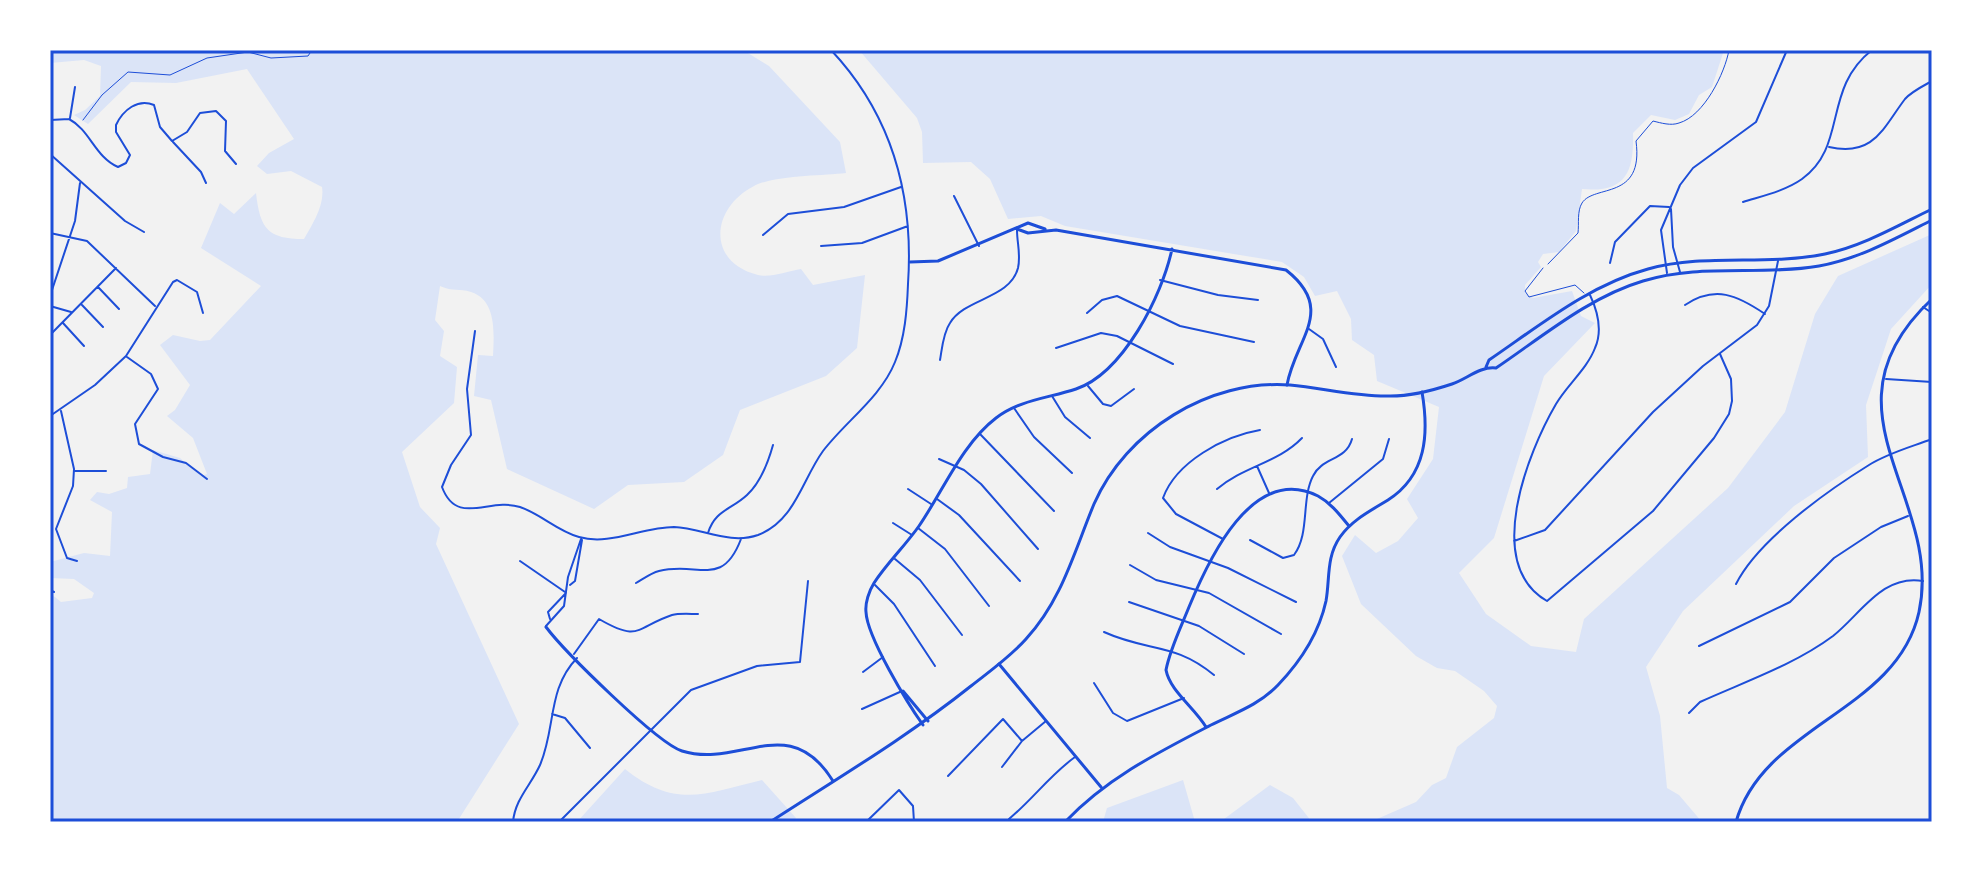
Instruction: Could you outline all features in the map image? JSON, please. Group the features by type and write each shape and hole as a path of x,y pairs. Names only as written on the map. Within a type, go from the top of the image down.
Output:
{"street":[{"path":"475,331 467,389 471,435 445,476 442,487 446,498 462,511 510,504 582,538 606,540 676,527 742,538 771,529 786,515 825,448 874,395 895,363 905,322 910,262 909,226 897,159 877,110 831,50"},
{"path":"1667,275 1661,230 1680,185 1693,168 1756,122 1787,50"},
{"path":"1743,202 1794,184 1811,172 1828,147 1841,87 1857,63 1872,50"},
{"path":"1828,147 1849,151 1870,142 1886,129 1907,97 1932,81"},
{"path":"69,119 75,87"},
{"path":"50,120 69,119 79,125 96,151 118,167 130,155 116,132 116,125 136,104 145,102 155,107 160,127 201,172 206,183"},
{"path":"172,141 187,132 200,113 216,111 226,121 225,151 236,164"},
{"path":"50,154 125,221 144,232"},
{"path":"50,296 67,237 75,221 80,182"},
{"path":"763,235 788,214 844,207 902,187"},
{"path":"954,196 979,246"},
{"path":"1610,263 1615,242 1650,206 1670,207"},
{"path":"1670,207 1680,272"},
{"path":"1486,367 1489,360 1587,294 1620,278 1677,261 1824,255 1857,245 1932,209"},
{"path":"770,822 923,725 1025,640 1052,605 1097,497 1137,442 1182,410 1215,395 1287,385 1372,396 1422,392 1452,384 1486,367 1496,368 1594,303 1640,282 1680,272 1818,266 1857,256 1932,220"},
{"path":"910,262 938,261 1028,223 1045,229 1286,270 1304,287 1310,299 1309,329 1287,385"},
{"path":"821,246 862,243 909,226"},
{"path":"1017,229 1028,233 1045,229"},
{"path":"940,360 947,327 955,316 1000,290 1015,275 1019,254 1017,229"},
{"path":"50,233 87,241 156,307"},
{"path":"928,721 903,691 884,657 866,613 874,584 918,528 979,434 1014,406 1087,385 1109,369 1130,344 1172,249"},
{"path":"1513,541 1545,530 1625,440 1766,315 1778,259"},
{"path":"50,335 117,268"},
{"path":"50,416 126,356 177,280 197,292 203,313"},
{"path":"1160,280 1218,295 1258,300"},
{"path":"98,287 119,309"},
{"path":"1685,305 1709,293 1724,293 1766,315"},
{"path":"1587,294 1594,303 1599,320 1595,348 1556,404 1540,436 1517,505 1513,541 1523,574 1547,601 1653,511 1714,438 1729,414 1733,390 1720,354"},
{"path":"1087,313 1102,300 1117,296 1180,326 1254,342"},
{"path":"1736,822 1757,779 1775,760 1876,684 1899,659 1916,625 1923,581 1921,552 1889,456 1881,413 1885,378 1903,333 1932,299"},
{"path":"81,305 103,327"},
{"path":"50,306 72,312"},
{"path":"1923,307 1932,313"},
{"path":"62,322 84,346"},
{"path":"1309,329 1323,339 1336,367"},
{"path":"1056,348 1101,333 1173,364"},
{"path":"126,356 151,374 158,389 135,424 139,444 163,457 186,463 207,479"},
{"path":"1885,378 1932,382"},
{"path":"1087,385 1103,404 1111,406 1134,389"},
{"path":"1065,822 1101,787 1262,699 1303,654 1322,614 1334,548 1349,526 1393,496 1419,464 1427,434 1422,392"},
{"path":"1052,395 1065,417 1090,438"},
{"path":"1014,406 1034,437 1072,473"},
{"path":"50,408 54,411"},
{"path":"61,410 74,471 73,486 56,529 67,558 77,561"},
{"path":"1223,539 1176,514 1163,498 1172,481 1200,456 1235,437 1260,430"},
{"path":"979,434 1054,511"},
{"path":"1217,489 1238,473 1284,455 1302,438"},
{"path":"1250,540 1283,558 1294,555 1317,469 1346,454 1352,439"},
{"path":"1328,503 1383,459 1389,439"},
{"path":"1736,584 1748,564 1803,513 1869,465 1932,439"},
{"path":"708,534 717,513 741,500 757,484 773,445"},
{"path":"939,459 981,484 1038,549"},
{"path":"1257,465 1270,495"},
{"path":"74,471 106,471"},
{"path":"908,489 933,506"},
{"path":"1206,728 1168,679 1166,670 1196,589 1223,539 1242,514 1270,495 1310,493 1328,503 1349,526"},
{"path":"937,499 959,515 1020,581"},
{"path":"1699,646 1790,602 1834,558 1881,527 1909,515"},
{"path":"893,523 912,535"},
{"path":"918,528 945,549 989,606"},
{"path":"1148,533 1170,547 1228,568 1296,602"},
{"path":"582,538 577,543 564,606 546,627 575,657 671,746 693,753 786,744 811,754 834,782"},
{"path":"569,585 575,581 582,538"},
{"path":"636,583 659,571 723,567 733,558 742,538"},
{"path":"894,558 920,580 962,635"},
{"path":"520,561 566,592"},
{"path":"1130,565 1156,580 1196,589 1281,634"},
{"path":"1689,713 1700,702 1830,637 1890,585 1910,580 1923,581"},
{"path":"559,822 691,690 757,666 800,662 808,581"},
{"path":"874,584 894,604 935,666"},
{"path":"50,590 54,592"},
{"path":"550,621 548,612 566,592"},
{"path":"1129,602 1210,631 1244,654"},
{"path":"513,822 515,807 540,766 549,738 558,685 599,619 615,629 634,632 652,627 673,615 698,614"},
{"path":"1104,632 1135,645 1172,649 1186,654 1214,675"},
{"path":"863,672 884,657"},
{"path":"999,664 1101,787"},
{"path":"1094,683 1113,713 1127,721 1184,698"},
{"path":"862,709 903,691"},
{"path":"903,691 904,698 923,725"},
{"path":"551,714 565,718 590,748"},
{"path":"948,776 1003,719 1022,741"},
{"path":"1002,767 1022,741 1047,720"},
{"path":"1009,819 1034,798 1057,770 1076,756"},
{"path":"866,822 894,793 905,793 913,806 914,822"}],"lane":[{"path":"1543,268 1525,291 1529,297 1575,285 1587,294"}],"path":[{"path":"79,125 102,95 128,72 170,75 207,58 248,52 294,59 308,56 312,50"},
{"path":"1543,268 1578,233 1579,209 1584,200 1591,194 1615,191 1628,179 1636,163 1636,141 1643,130 1653,121 1679,123 1701,106 1725,66 1729,50"}],"shaded area":[{"path":"50,50 743,50 769,66 840,142 846,173 786,178 754,186 729,207 720,234 729,259 758,275 801,269 813,285 865,275 857,348 826,376 740,410 723,455 684,482 628,485 594,509 507,469 491,400 474,396 478,355 493,356 490,310 486,302 471,292 440,286 435,320 444,331 440,356 457,367 454,403 402,452 420,507 440,528 436,544 519,724 457,822 50,822 50,593 61,602 92,598 94,593 74,579 50,578 50,562 84,553 110,556 112,512 90,500 97,492 109,494 127,488 128,477 150,474 153,450 180,458 201,476 207,474 193,438 167,416 175,410 190,385 160,345 173,335 210,340 261,286 201,248 220,203 234,214 256,193 260,215 268,230 282,237 304,239 322,201 322,187 291,171 267,174 257,166 269,153 294,139 247,69 176,83 131,82 88,124 74,115 85,110 100,96 101,66 84,60 50,63"},
{"path":"859,50 1724,50 1712,87 1699,95 1689,114 1675,120 1651,115 1633,133 1632,159 1624,177 1609,187 1582,189 1576,231 1559,252 1543,254 1538,262 1541,267 1525,285 1525,293 1533,298 1572,291 1581,316 1595,323 1544,376 1494,538 1459,573 1486,614 1531,646 1576,652 1584,619 1728,488 1785,412 1815,314 1838,276 1932,234 1932,284 1891,329 1866,405 1868,457 1794,506 1683,611 1646,667 1660,716 1667,788 1679,795 1702,822 1370,822 1416,802 1432,785 1446,778 1457,747 1494,718 1497,706 1484,691 1455,671 1437,668 1416,656 1361,604 1342,556 1355,535 1376,553 1398,541 1418,518 1407,499 1433,459 1439,407 1377,381 1374,355 1352,340 1351,319 1337,291 1315,296 1304,277 1282,262 1065,226 1041,216 1008,219 990,179 971,162 923,163 922,132 917,118"},
{"path":"625,769 659,790 675,794 707,793 762,780 796,818 793,822 577,822"},
{"path":"1183,780 1195,822 1103,822 1107,808"},
{"path":"1270,785 1293,798 1312,822 1203,822 1224,819"}]}
